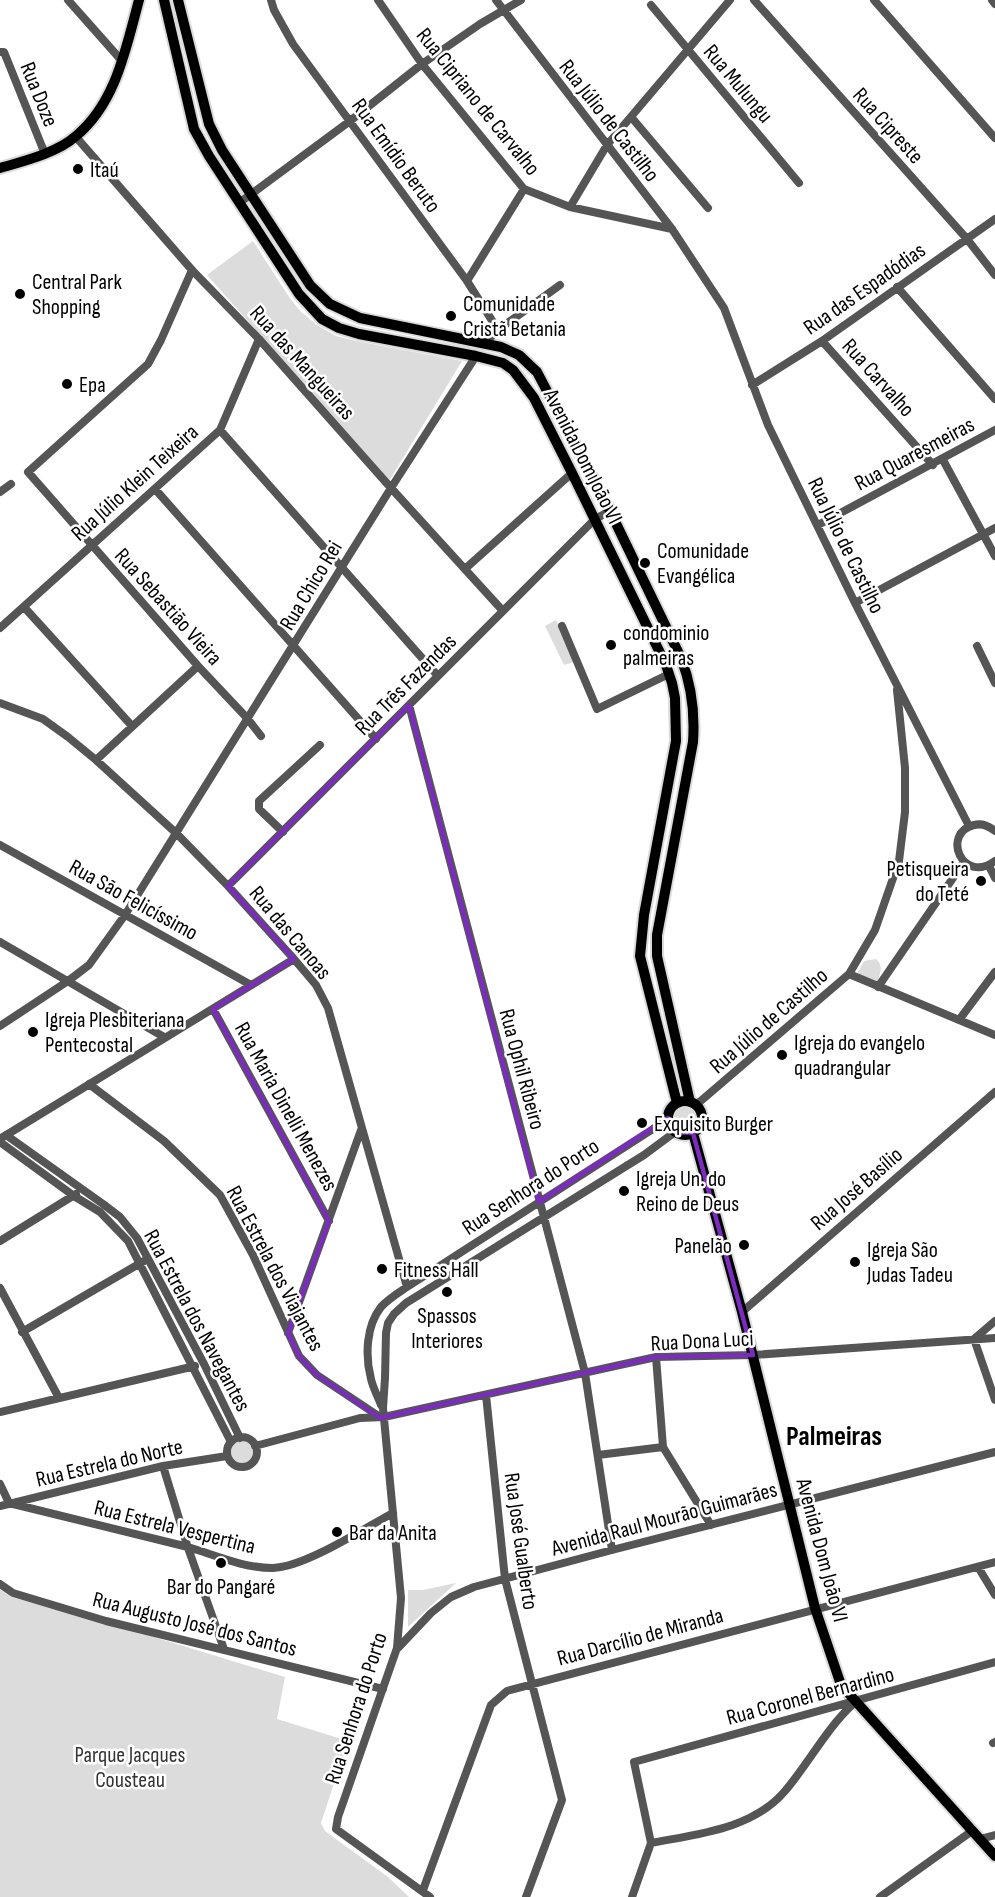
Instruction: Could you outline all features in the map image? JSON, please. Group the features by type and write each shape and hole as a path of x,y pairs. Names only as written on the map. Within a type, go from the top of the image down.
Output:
{"main road":[{"path":"0,168 45,154 76,137 94,118 109,94 122,61 140,0"},
{"name":"Avenida Dom João VI","path":"164,0 194,129 209,156 299,294 322,319 339,328 359,334 476,356 503,363 513,370 534,398 668,669 675,698 676,741 644,915 640,956 677,1103"},
{"name":"Avenida Dom João VI","path":"178,0 208,124 222,150 310,285 330,304 360,318 501,347 519,355 537,372 610,512 681,658 688,676 695,717 693,742 660,917 657,956 693,1104"},
{"path":"668,669 681,658"},
{"path":"677,1103 693,1104 700,1112 702,1120 699,1127 693,1133 675,1132 668,1118 672,1107 677,1103"},
{"name":"Avenida Dom João VI","path":"693,1133 742,1312 815,1608 841,1685 995,1856"}],"street":[{"path":"68,0 122,61"},
{"name":"Rua Emídio Beruto","path":"271,0 292,44 467,280 498,330"},
{"name":"Rua Cipriano de Carvalho","path":"378,0 422,64 524,189 570,207 672,229"},
{"name":"Rua Júlio de Castilho","path":"496,0 672,229 724,308 768,425 896,684 905,768 905,812 899,861 875,930 849,974 693,1104"},
{"path":"239,203 350,121 422,64 480,24 521,0"},
{"path":"570,207 607,145 730,0"},
{"name":"Rua Cipreste","path":"754,0 967,239 995,275"},
{"path":"874,0 995,138"},
{"path":"992,0 995,4"},
{"name":"Rua Mulungu","path":"651,5 799,183"},
{"name":"Rua Doze","path":"0,52 4,52 45,154"},
{"path":"632,118 708,208"},
{"name":"Rua das Mangueiras","path":"76,137 192,270 260,339 503,611"},
{"path":"467,280 524,189"},
{"name":"Rua das Espadódias","path":"752,385 822,341 995,219"},
{"name":"Rua Sebastião Vieira","path":"192,270 148,364 28,472 198,666 248,718 261,736"},
{"path":"485,343 498,330 560,285"},
{"path":"897,287 995,399"},
{"name":"Rua Júlio Klein Teixeira","path":"0,628 220,430 260,339"},
{"name":"Rua Carvalho","path":"822,341 933,465"},
{"name":"Rua Chico Rei","path":"0,1026 89,965 125,915 476,356"},
{"path":"220,430 438,676"},
{"name":"Rua Quaresmeiras","path":"818,525 995,430"},
{"path":"943,459 995,556"},
{"path":"466,568 572,473"},
{"path":"0,492 11,484"},
{"path":"155,489 376,739"},
{"name":"Rua Três Fazendas","path":"228,886 594,519 610,512"},
{"path":"855,603 995,528"},
{"path":"24,607 132,726"},
{"path":"562,626 597,709 668,669"},
{"path":"977,646 995,683"},
{"path":"96,760 198,666"},
{"path":"896,684 969,826"},
{"name":"Rua das Canoas","path":"0,703 43,720 96,760 176,833 228,886 316,985 327,1008 407,1287"},
{"name":"Rua Ophil Ribeiro","path":"409,705 585,1373 612,1550"},
{"path":"283,832 259,809 259,801 320,745"},
{"path":"994,829 982,824 969,826 958,839 957,847 964,862 972,867 981,868 992,863 995,878"},
{"name":"Rua São Felicíssimo","path":"0,845 251,985"},
{"path":"878,987 964,862"},
{"path":"0,942 164,1037"},
{"path":"2,1139 164,1037 294,959"},
{"path":"959,1020 995,972"},
{"path":"849,974 995,1035"},
{"name":"Rua Maria Dinelli Menezes","path":"213,1009 329,1221"},
{"name":"Rua Estrela dos Viajantes","path":"89,1084 164,1141 220,1195 253,1255 299,1356 316,1375 382,1414"},
{"name":"Rua José Basílio","path":"742,1312 995,1092"},
{"name":"Rua Senhora do Porto","path":"430,1897 336,1830 398,1648 401,1598 382,1414 371,1379 368,1352 370,1329 382,1306 407,1287 668,1118"},
{"path":"288,1333 362,1129"},
{"name":"Rua Senhora do Porto","path":"382,1414 386,1378 386,1333 388,1323 394,1314 406,1303 644,1155 675,1132"},
{"name":"Rua Estrela dos Navegantes","path":"2,1139 83,1189 120,1217 137,1238 204,1364 240,1438"},
{"name":"Rua Estrela dos Navegantes","path":"2,1139 74,1196 100,1212 128,1241 231,1442"},
{"path":"0,1241 83,1189"},
{"path":"22,1332 149,1258"},
{"path":"0,1288 59,1398"},
{"path":"995,1321 974,1339 995,1400"},
{"name":"Rua Dona Luci","path":"382,1414 486,1395 656,1357 753,1355 995,1338"},
{"path":"656,1357 663,1447 711,1525"},
{"path":"0,1412 204,1364"},
{"name":"Rua José Gualberto","path":"486,1395 505,1579 562,1800 526,1897"},
{"path":"255,1446 382,1414"},
{"path":"240,1438 249,1439 255,1446 256,1455 251,1464 242,1467 233,1464 227,1456 228,1446 240,1438"},
{"path":"598,1455 663,1447"},
{"name":"Avenida Raul Mourão Guimarães","path":"398,1648 431,1613 452,1597 474,1587 790,1503 995,1452"},
{"name":"Rua Estrela do Norte","path":"5,1505 163,1466 227,1456"},
{"path":"163,1466 188,1548 224,1649"},
{"path":"0,1484 5,1505"},
{"name":"Rua Estrela Vespertina","path":"5,1505 188,1548 245,1565 273,1568 311,1557 393,1513"},
{"name":"Rua Darcílio de Miranda","path":"423,1890 491,1705 507,1691 995,1562"},
{"path":"978,1567 995,1595"},
{"name":"Rua Augusto José dos Santos","path":"0,1584 13,1593 106,1621 383,1689"},
{"name":"Rua Coronel Bernardino","path":"651,1843 634,1762 995,1662"},
{"path":"632,1897 651,1843 703,1833 743,1822 764,1811 784,1792 839,1718 856,1702"},
{"path":"885,1896 976,1835 995,1835"}],"highlighted area":[{"path":"409,705 539,1202 668,1118 675,1132 693,1133 753,1355 656,1357 380,1418 317,1375 299,1356 288,1333 329,1221 213,1009 294,959 228,886"}],"green space":[{"path":"253,241 300,311 317,325 336,336 462,361 389,481 207,275"},
{"path":"556,620 574,662 564,665 545,626"},
{"path":"876,959 881,967 878,981 873,982 859,975 858,972 864,961"},
{"path":"685,1105 695,1109 699,1119 695,1129 685,1133 675,1129 671,1119 675,1109"},
{"path":"242,1441 250,1444 253,1452 250,1460 242,1463 234,1460 231,1452 234,1444"},
{"path":"456,1583 408,1627 408,1590 423,1590"},
{"name":"Parque Jacques Cousteau","path":"0,1589 11,1597 128,1629 285,1677 277,1719 348,1741 321,1823 325,1831 388,1877 409,1897 0,1897"}],"place":[{"name":"Itaú","path":"78,169"},
{"name":"Central Park Shopping","path":"20,294"},
{"name":"Comunidade Cristã Betania","path":"451,316"},
{"name":"Epa","path":"67,384"},
{"name":"Comunidade Evangélica","path":"645,563"},
{"name":"condominio palmeiras","path":"611,645"},
{"name":"Petisqueira do Teté","path":"981,881"},
{"name":"Igreja Plesbiteriana Pentecostal","path":"33,1032"},
{"name":"Igreja do evangelo quadrangular","path":"782,1055"},
{"name":"Exquisito Burger","path":"642,1123"},
{"name":"Igreja Un. do Reino de Deus","path":"624,1191"},
{"name":"Panelão","path":"744,1245"},
{"name":"Igreja São Judas Tadeu","path":"855,1262"},
{"name":"Fitness Hall","path":"382,1269"},
{"name":"Spassos Interiores","path":"447,1292"},
{"name":"Bar da Anita","path":"337,1532"},
{"name":"Bar do Pangaré","path":"221,1563"}],"district":[{"name":"Palmeiras","path":"834,1435"}]}
